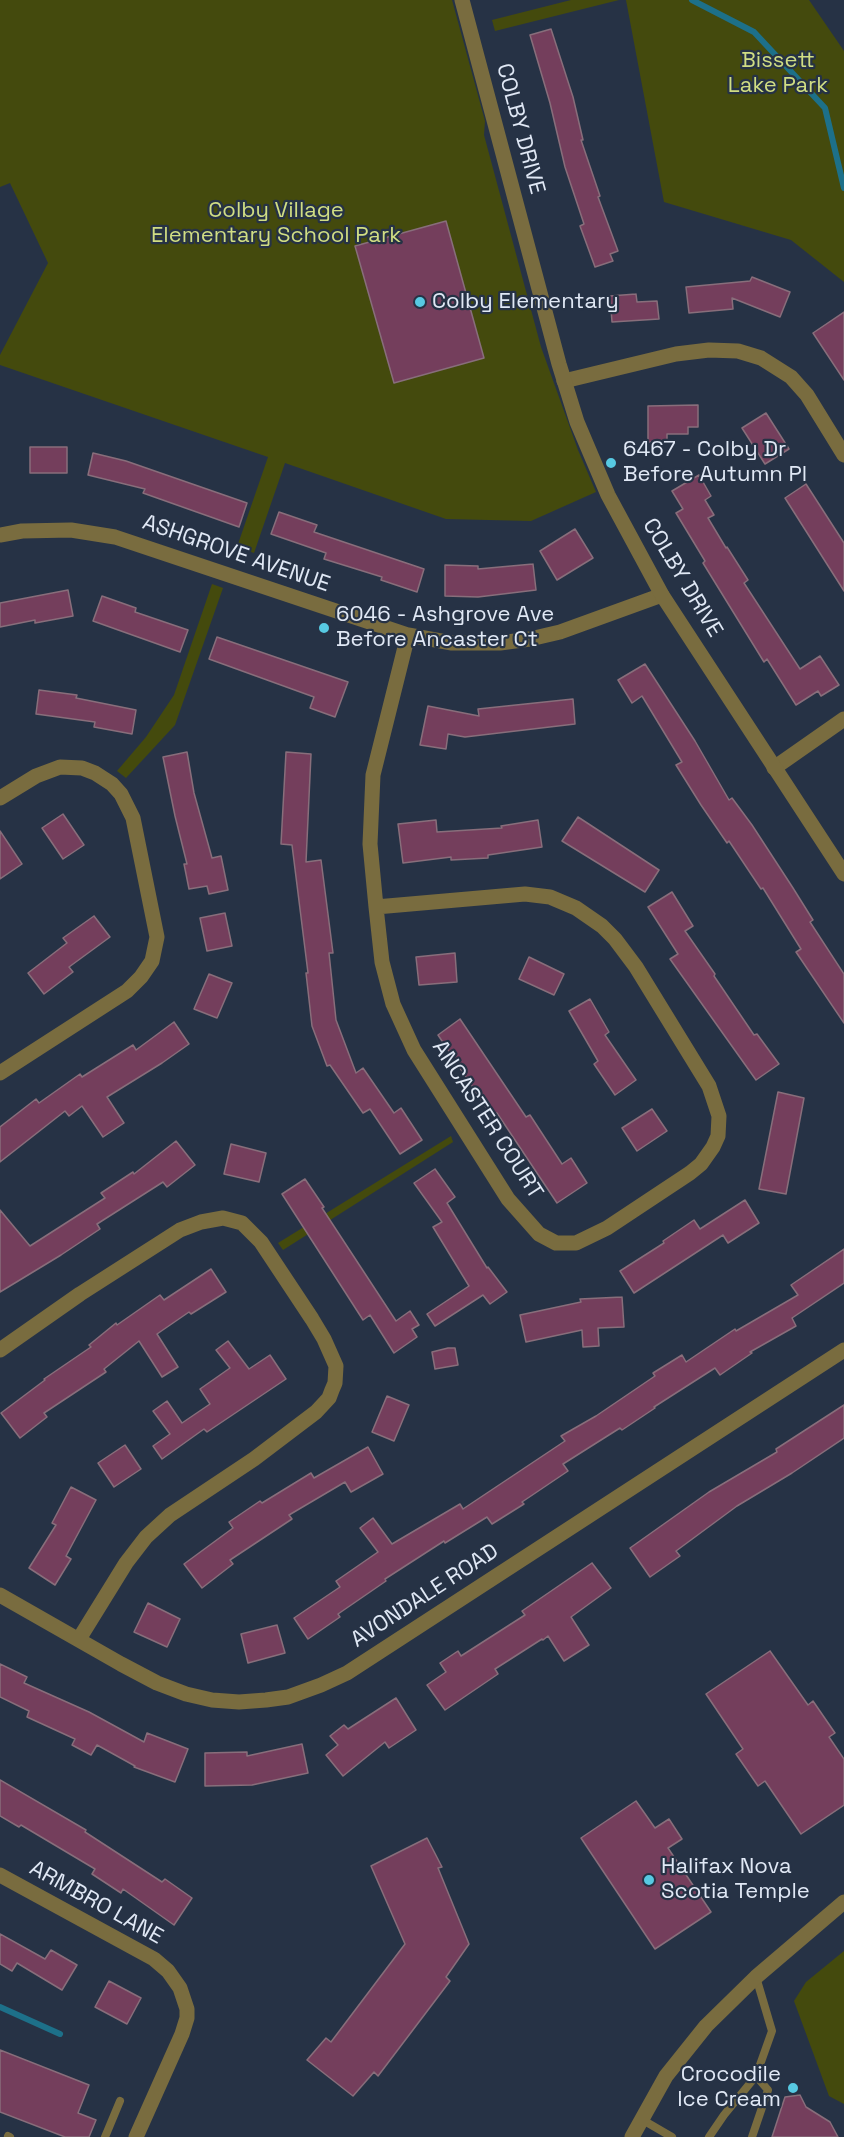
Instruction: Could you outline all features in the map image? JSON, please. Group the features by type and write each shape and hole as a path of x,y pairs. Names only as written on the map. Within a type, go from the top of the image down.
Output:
{"street":[{"name":"COLBY DRIVE","path":"462,0 564,381 577,422 608,495 662,595 844,874"},
{"path":"564,381 676,354 709,350 738,351 771,364 799,386 844,455"},
{"name":"ASHGROVE AVENUE","path":"0,535 22,531 71,530 115,537 408,635 452,643 479,644 530,639 560,632 662,595"},
{"name":"ANCASTER COURT","path":"376,907 525,894 550,897 589,916 615,939 636,967 709,1086 718,1110 720,1126 718,1136 708,1156 690,1173 607,1228 576,1243 556,1243 539,1234 508,1199 428,1074 402,1027 386,982 376,907 370,844 374,776 408,635"},
{"path":"774,768 844,719"},
{"path":"0,798 36,776 60,767 82,768 112,784 121,794 133,818 157,937 152,961 127,991 0,1073"},
{"path":"0,1350 80,1294 180,1230 201,1221 223,1218 242,1224 261,1242 312,1319 336,1366 335,1383 332,1390 316,1412 254,1460 170,1515 146,1537 126,1563 79,1639"},
{"name":"AVONDALE ROAD","path":"0,1595 157,1683 186,1694 212,1700 239,1702 288,1697 321,1686 347,1673 844,1350"},
{"name":"ARMBRO LANE","path":"0,1875 154,1959 168,1971 180,1988 187,2018 136,2137"},
{"path":"632,2137 666,2076 685,2050 728,2003 844,1902"}],"lane":[{"path":"709,2137 756,2076 772,2031 756,1977"},
{"path":"752,2137 768,2090 756,2076"},
{"path":"105,2137 120,2101"},
{"path":"641,2119 672,2137"}],"green space":[{"name":"Colby Village Elementary School Park","path":"0,0 452,0 485,121 484,135 541,347 578,450 596,492 531,521 446,519 285,463 254,553 237,547 268,457 0,365 0,355 48,263 10,183 0,187"},
{"path":"571,0 619,0 495,31 492,20"},
{"name":"Bissett Lake Park","path":"626,0 809,0 844,51 844,282 791,240 664,202"},
{"path":"212,584 223,588 175,725 126,778 117,771 146,737 174,695"},
{"path":"451,1136 453,1142 283,1250 278,1243"},
{"path":"844,1951 844,2104 829,2096 794,2001 806,1982"}],"building":[{"path":"551,29 573,97 583,140 581,140 600,196 598,197 618,251 610,254 613,261 595,267 580,226 584,224 565,167 550,103 530,35"},
{"name":"Colby Elementary","path":"446,221 484,358 394,383 355,246"},
{"path":"752,277 790,292 780,317 732,298 733,309 689,313 686,287 750,281"},
{"path":"636,294 637,302 657,301 659,319 612,322 610,296"},
{"path":"844,312 844,380 813,333"},
{"path":"698,405 698,427 688,427 688,434 667,434 667,442 648,442 648,406"},
{"path":"766,413 789,449 765,464 742,428"},
{"path":"30,447 67,447 67,473 30,473"},
{"path":"93,453 126,461 247,503 239,527 143,493 145,489 88,475"},
{"path":"699,475 711,496 705,500 714,515 708,518 748,580 744,583 800,669 820,656 839,685 821,696 818,691 796,705 767,659 764,662 703,563 705,561 676,513 683,509 672,491"},
{"path":"806,484 844,543 844,591 785,498"},
{"path":"279,512 317,525 314,532 424,569 417,592 381,580 382,577 324,559 326,553 271,534"},
{"path":"575,529 593,558 557,580 540,551"},
{"path":"533,564 536,590 478,597 445,596 445,565 478,566 478,569"},
{"path":"68,590 73,616 0,627 0,603"},
{"path":"102,596 136,608 135,612 188,630 180,652 93,621"},
{"path":"217,637 348,682 335,717 310,708 314,697 209,659"},
{"path":"645,664 695,741 729,800 732,798 752,825 793,888 813,920 810,922 844,974 844,1023 796,952 801,949 763,888 761,889 729,841 727,843 676,765 682,762 642,696 632,703 618,680"},
{"path":"39,690 77,695 76,698 136,710 132,734 94,727 95,722 36,714"},
{"path":"573,699 575,724 465,737 448,734 446,749 420,745 428,706 479,716 478,709"},
{"path":"187,752 194,793 212,858 221,856 228,890 209,894 207,886 189,889 184,864 187,864 163,757"},
{"path":"286,752 311,754 306,862 321,860 333,953 329,953 336,1020 356,1073 363,1068 394,1113 401,1108 422,1140 400,1154 370,1109 363,1113 330,1065 327,1066 312,1026 306,973 308,973 292,845 281,844"},
{"path":"63,814 84,845 63,859 42,828"},
{"path":"578,817 659,870 645,892 562,841"},
{"path":"436,820 437,832 502,828 501,826 538,820 542,847 488,855 488,858 451,860 451,857 403,863 398,824"},
{"path":"0,831 22,864 0,879"},
{"path":"672,892 693,926 685,931 754,1035 757,1034 779,1064 756,1080 670,959 678,954 648,907"},
{"path":"225,913 232,946 207,951 200,918"},
{"path":"94,916 110,937 69,967 73,972 44,994 28,973 67,943 63,938"},
{"path":"455,953 457,982 419,985 416,957"},
{"path":"529,957 564,974 554,995 519,979"},
{"path":"209,974 232,983 217,1018 194,1009"},
{"path":"590,999 609,1032 605,1035 636,1080 615,1095 594,1064 598,1061 569,1011"},
{"path":"460,1019 526,1117 530,1115 562,1164 571,1158 587,1183 557,1203 497,1113 492,1116 438,1035"},
{"path":"174,1022 189,1044 107,1097 124,1123 103,1137 82,1106 69,1116 65,1111 0,1162 0,1127 36,1099 39,1103 80,1074 82,1077 133,1045 136,1050"},
{"path":"778,1092 804,1098 786,1194 759,1189"},
{"path":"652,1109 667,1131 637,1151 622,1128"},
{"path":"176,1141 195,1165 167,1187 163,1182 97,1224 100,1229 0,1292 0,1210 30,1246 105,1198 101,1193 133,1172 134,1174"},
{"path":"231,1144 266,1153 259,1182 224,1174"},
{"path":"435,1169 455,1197 447,1203 487,1268 507,1292 490,1304 483,1295 435,1326 427,1314 469,1286 433,1227 442,1222 414,1183"},
{"path":"305,1179 396,1321 410,1311 419,1325 412,1329 417,1337 394,1353 370,1315 363,1320 282,1194"},
{"path":"745,1200 759,1223 728,1243 723,1235 634,1293 620,1271 664,1243 663,1241 694,1220 700,1229"},
{"path":"844,1249 844,1283 792,1318 796,1326 750,1352 752,1353 720,1375 715,1368 622,1430 620,1428 563,1464 568,1471 522,1502 524,1504 492,1524 487,1517 445,1543 444,1541 385,1579 386,1581 338,1614 340,1617 308,1639 294,1618 340,1587 336,1581 378,1552 360,1528 373,1518 392,1544 460,1504 463,1509 565,1441 561,1436 596,1416 655,1376 653,1373 682,1355 686,1362 735,1329 736,1331 798,1295 791,1285"},
{"path":"211,1269 226,1292 191,1314 189,1312 157,1334 178,1367 162,1377 139,1341 104,1369 106,1372 44,1413 47,1417 20,1438 1,1413 44,1379 91,1347 89,1345 116,1323 117,1325 160,1295 164,1300"},
{"path":"622,1297 624,1327 598,1328 599,1346 583,1347 582,1330 526,1342 520,1315 581,1302 580,1299"},
{"path":"228,1341 249,1369 270,1355 286,1379 207,1432 204,1429 162,1459 153,1446 170,1434 153,1411 167,1401 182,1423 210,1404 200,1389 230,1368 216,1350"},
{"path":"455,1348 458,1365 435,1369 432,1352"},
{"path":"387,1396 409,1405 394,1441 372,1432"},
{"path":"844,1405 844,1438 737,1506 676,1551 680,1556 650,1577 630,1548 709,1492 777,1452 776,1449"},
{"path":"125,1445 141,1469 114,1487 98,1463"},
{"path":"368,1447 383,1474 351,1492 345,1482 289,1515 292,1519 230,1560 233,1564 202,1588 184,1564 233,1528 229,1522 260,1501 262,1503 311,1473 314,1478"},
{"path":"71,1487 96,1500 66,1556 71,1559 55,1585 29,1568 56,1525 52,1523"},
{"path":"592,1563 611,1588 571,1617 589,1645 564,1661 548,1636 495,1669 498,1674 445,1710 427,1685 446,1672 440,1663 458,1651 461,1656 525,1615 522,1611"},
{"path":"148,1603 180,1619 167,1647 134,1632"},
{"path":"277,1625 285,1653 248,1663 241,1634"},
{"path":"770,1651 808,1705 813,1701 835,1733 829,1737 844,1759 844,1805 801,1834 765,1781 758,1786 736,1754 743,1749 706,1694"},
{"path":"0,1664 27,1677 24,1683 89,1712 144,1742 147,1733 188,1749 175,1782 134,1767 97,1745 91,1755 72,1745 75,1739 27,1717 29,1711 0,1697"},
{"path":"396,1698 416,1730 389,1748 385,1742 343,1776 326,1755 338,1745 330,1736 344,1725 348,1729"},
{"path":"302,1744 308,1773 252,1785 205,1786 205,1753 247,1752 247,1756"},
{"path":"0,1780 86,1830 85,1832 162,1882 165,1879 192,1898 174,1925 123,1889 121,1893 92,1874 95,1869 21,1825 19,1827 0,1816"},
{"name":"Halifax Nova Scotia Temple","path":"636,1801 655,1828 669,1819 682,1839 668,1848 711,1912 655,1949 581,1838"},
{"path":"427,1838 442,1867 438,1868 469,1944 446,1977 450,1981 378,2076 374,2072 353,2096 307,2060 326,2038 331,2042 405,1944 371,1866"},
{"path":"0,1934 45,1959 51,1950 77,1965 62,1990 17,1963 12,1971 0,1964"},
{"path":"109,1981 141,1998 127,2024 95,2007"},
{"path":"0,2050 89,2085 78,2113 96,2120 89,2137 65,2137 0,2112"},
{"path":"800,2095 806,2107 830,2122 838,2137 772,2137 785,2097"}],"waterway":[{"path":"692,0 754,32 825,108 844,188"},
{"path":"0,2007 60,2034"}],"place":[{"name":"Colby Elementary","path":"420,302"},
{"name":"6467 - Colby Dr Before Autumn Pl","path":"611,463"},
{"name":"6046 - Ashgrove Ave Before Ancaster Ct","path":"324,628"},
{"name":"Halifax Nova Scotia Temple","path":"649,1880"},
{"name":"Crocodile Ice Cream","path":"793,2088"}]}
